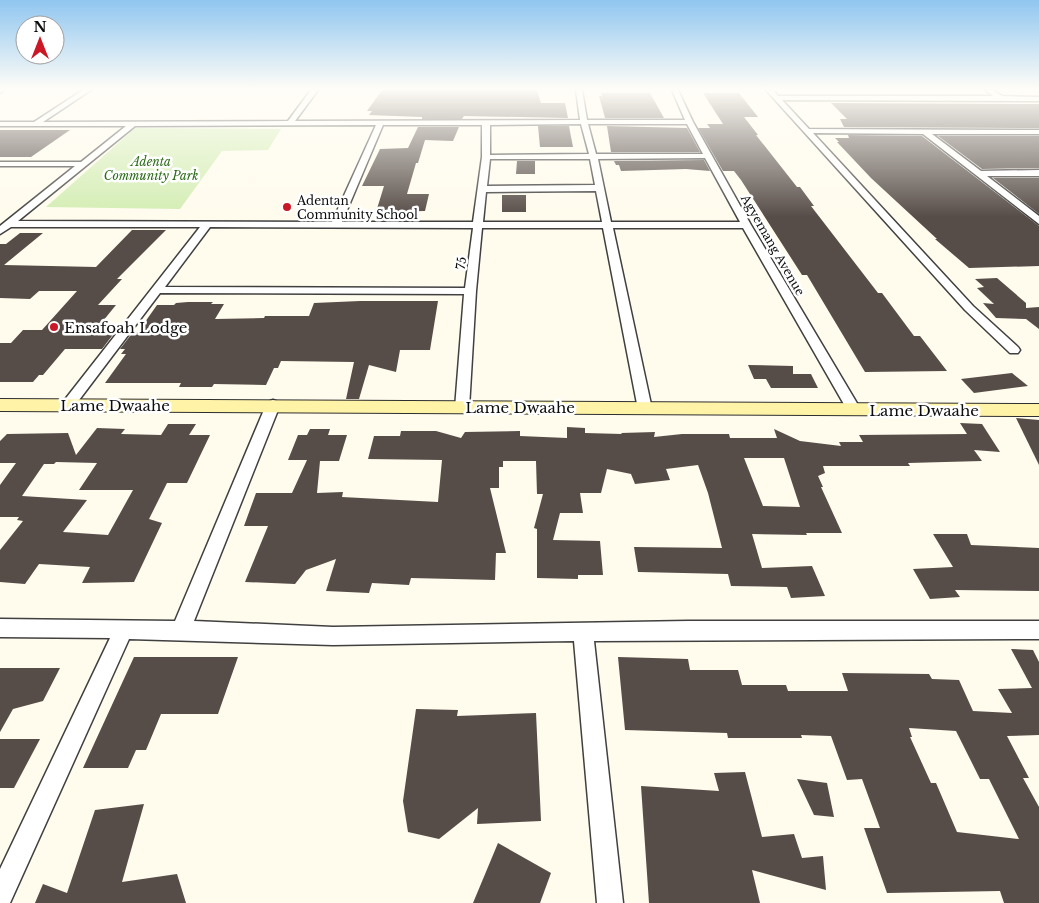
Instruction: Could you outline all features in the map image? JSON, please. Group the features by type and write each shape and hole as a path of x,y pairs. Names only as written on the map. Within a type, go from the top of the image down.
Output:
{"street":[{"path":"0,231 123,132"},
{"path":"336,224 377,132"},
{"name":"75","path":"462,408 470,291 486,157 486,132"},
{"path":"586,132 645,409"},
{"name":"Agyemang Avenue","path":"695,132 746,225 854,410"},
{"path":"806,132 968,308 1014,350"},
{"path":"924,132 1039,221"},
{"path":"486,157 709,156"},
{"path":"0,164 85,164"},
{"path":"979,174 1038,174"},
{"path":"482,189 599,188"},
{"path":"9,224 746,225"},
{"path":"68,405 207,224"},
{"path":"157,290 470,291"},
{"name":"Lame Dwaahe","path":"0,405 1039,410"},
{"path":"181,630 273,405"},
{"path":"0,628 181,630 333,636 583,632 1039,630"},
{"path":"0,897 124,629"},
{"path":"583,632 610,903"}],"green space":[{"name":"Adenta Community Park","path":"130,132 279,132 268,150 222,151 180,209 46,207"}],"building":[{"path":"0,132 67,132 31,157 0,157"},
{"path":"416,132 457,132 453,141 425,140 407,194 429,194 425,211 376,212 384,186 362,186 380,149 408,148"},
{"path":"539,132 570,132 573,147 540,147"},
{"path":"608,132 689,132 700,152 611,152"},
{"path":"700,132 756,132 758,135 756,135 797,187 800,187 814,206 811,206 878,293 882,293 914,336 920,336 947,371 865,372 807,275 802,275 741,180 734,171 723,171"},
{"path":"848,135 922,136 1039,226 1039,266 969,268 935,239 937,239 871,178 835,138 849,138"},
{"path":"938,136 1039,136 1039,168 982,169"},
{"path":"704,160 710,171 686,169 621,171 619,165 616,165 614,161"},
{"path":"517,161 535,161 535,174 516,174"},
{"path":"993,178 1039,178 1039,214"},
{"path":"502,195 526,195 526,212 502,212"},
{"path":"132,230 166,230 117,279 122,279 98,305 116,305 94,332 115,332 102,349 65,349 43,375 39,375 33,382 0,382 0,343 11,343 23,330 42,330 77,291 39,291 30,299 0,298 0,244 6,244 20,233 43,233 4,265 96,267"},
{"path":"997,278 1026,303 1026,308 1039,307 1039,329 1026,319 996,318 983,303 994,304 977,288 984,287 975,279"},
{"path":"438,301 430,350 400,350 396,372 369,365 359,399 346,399 354,362 281,361 278,368 274,368 266,385 214,384 212,387 179,387 181,383 105,383 126,354 121,354 125,349 120,349 133,332 138,332 157,305 174,305 176,303 188,302 224,304 215,319 309,316 314,303"},
{"path":"748,365 793,366 793,374 811,374 818,388 771,388 766,379 754,379"},
{"path":"1012,373 1028,386 974,393 961,379"},
{"path":"1016,418 1039,420 1039,465"},
{"path":"960,423 982,424 1000,452 974,450 982,461 908,463 910,466 823,466 825,473 818,476 823,487 821,487 842,533 806,533 807,535 752,534 762,568 812,566 825,596 791,598 787,587 731,586 728,574 638,572 634,547 722,548 708,493 698,465 666,469 670,480 635,484 631,474 607,469 601,493 580,493 583,513 560,513 553,540 600,541 603,575 578,575 578,579 537,578 537,529 534,528 543,494 537,494 536,461 503,461 503,467 499,467 499,488 490,488 506,553 496,553 495,580 411,578 409,585 372,583 369,593 326,591 336,559 306,570 295,584 245,582 268,526 244,526 256,493 292,493 307,460 288,460 298,435 307,435 310,429 330,429 328,435 347,435 339,461 320,461 317,493 343,492 342,497 438,502 442,460 368,459 374,436 400,436 401,431 436,431 461,438 465,432 520,431 520,436 567,438 567,427 585,428 585,433 622,434 655,432 654,437 682,434 729,434 730,438 777,438 774,429 800,441 841,446 839,442 863,442 859,435 967,434","holes":["744,458 784,458 800,507 763,506"]},
{"path":"168,424 196,424 189,435 210,435 187,483 167,483 149,519 162,523 134,582 82,583 90,567 39,564 25,584 0,582 0,550 23,521 17,520 19,517 0,517 0,485 16,463 0,463 0,441 7,434 68,433 76,455 97,428 125,429 121,434 161,435","holes":["56,462 97,463 79,490 133,490 108,535 63,532 87,500 22,496 44,464 54,464"]},
{"path":"933,534 967,534 971,545 1039,548 1039,591 955,590 960,597 930,599 913,569 953,567"},
{"path":"1011,649 1033,650 1039,662 1039,735 1007,736 1029,778 1023,778 1039,807 1039,903 1004,903 1000,891 887,893 864,828 880,828 862,779 847,780 831,736 801,735 802,738 728,738 727,733 625,730 618,657 688,659 690,670 738,670 742,685 786,685 788,691 848,691 842,673 929,674 932,679 959,680 973,711 1012,713 998,689 1032,688","holes":["909,728 956,731 980,779 989,779 1019,839 957,832 936,783 931,783 910,737 912,737"]},
{"path":"134,657 238,657 218,714 161,714 146,750 136,750 128,768 83,768"},
{"path":"0,668 60,668 43,701 13,709 0,732"},
{"path":"416,709 458,710 457,716 536,713 541,821 477,824 478,808 439,839 408,832 403,801"},
{"path":"0,739 40,739 14,788 0,788"},
{"path":"745,772 762,837 794,834 802,858 823,856 826,890 752,870 760,903 649,903 641,786 719,791 714,773"},
{"path":"797,779 827,783 834,817 814,815"},
{"path":"144,804 122,882 177,874 186,903 35,903 43,884 67,893 95,810"},
{"path":"498,843 551,873 540,903 473,903"}],"place":[{"name":"Adentan Community School","path":"287,207"},
{"name":"Ensafoah Lodge","path":"54,327"}]}
